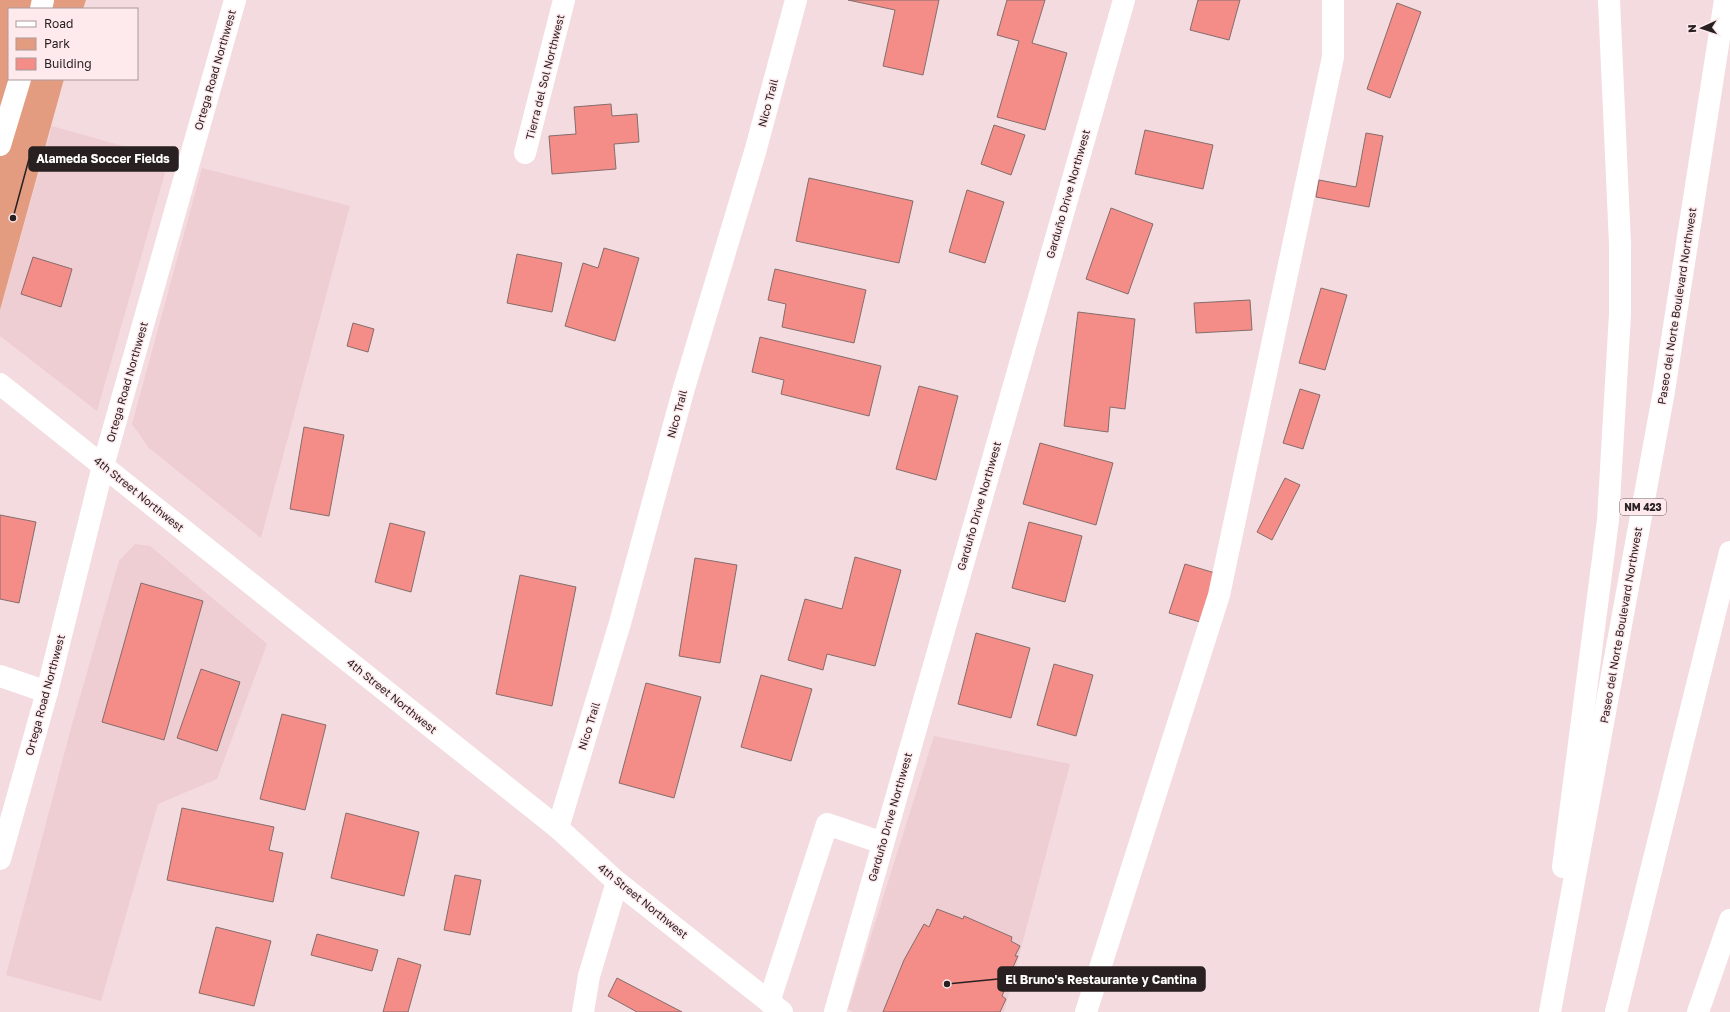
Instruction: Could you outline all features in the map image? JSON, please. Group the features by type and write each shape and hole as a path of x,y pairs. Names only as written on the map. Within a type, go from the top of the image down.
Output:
{"main road":[{"name":"Ortega Road Northwest","path":"0,859 47,692 103,466 235,0"},
{"name":"Tierra del Sol Northwest","path":"525,153 564,0"},
{"name":"Nico Trail","path":"558,828 620,623 684,388 755,152 796,0"},
{"name":"Garduño Drive Northwest","path":"835,1012 1124,0"},
{"path":"1086,1012 1219,595 1333,57 1334,0"},
{"path":"1544,1012 1608,520 1620,314 1620,244 1609,0"},
{"name":"Paseo del Norte Boulevard Northwest","path":"1550,1012 1664,391 1725,0"},
{"path":"0,145 20,80"},
{"name":"4th Street Northwest","path":"0,384 558,828 617,882 775,1007"},
{"path":"1616,1012 1730,552"},
{"path":"0,676 47,692"},
{"path":"775,1007 827,824 883,843"},
{"path":"583,1012 589,976 617,882"},
{"path":"1698,1012 1730,920"}],"shaded area":[{"path":"52,126 169,159 97,411 0,336 0,310"},
{"path":"202,168 350,206 261,538 149,448 132,424"},
{"path":"135,544 150,546 267,644 217,779 158,804 101,1001 6,975 71,728 119,561"},
{"path":"934,736 1070,764 1004,1012 853,1012 848,1009"}],"green space":[{"path":"0,0 86,0 83,8 8,8 8,80 64,80 0,310"}],"building":[{"path":"848,0 939,0 923,75 883,66 895,10"},
{"path":"1007,0 1045,0 1032,43 1067,53 1045,130 997,117 1019,41 997,35"},
{"path":"1198,0 1240,0 1229,40 1190,30"},
{"path":"1397,3 1421,12 1390,98 1367,89"},
{"path":"611,104 612,116 637,114 639,142 614,144 616,169 552,174 549,136 576,134 574,107"},
{"path":"994,125 1025,135 1011,175 981,164"},
{"path":"1145,130 1213,145 1203,189 1135,174"},
{"path":"1366,133 1383,136 1369,207 1316,197 1319,180 1356,187"},
{"path":"809,178 913,201 899,263 796,241"},
{"path":"967,190 1004,202 985,263 949,252"},
{"path":"1111,208 1153,224 1128,294 1086,279"},
{"path":"604,248 639,258 615,341 565,326 583,263 598,268"},
{"path":"517,254 562,263 552,312 507,303"},
{"path":"33,257 72,269 61,307 21,294"},
{"path":"775,269 866,290 854,343 782,327 786,304 768,300"},
{"path":"1321,288 1347,295 1325,370 1299,363"},
{"path":"1250,300 1252,330 1196,333 1194,303"},
{"path":"1078,312 1135,319 1125,409 1110,407 1108,432 1064,426"},
{"path":"353,323 374,329 368,352 347,346"},
{"path":"760,337 881,366 869,416 781,394 784,380 752,372"},
{"path":"919,386 958,396 936,480 896,469"},
{"path":"1300,389 1320,395 1303,449 1283,443"},
{"path":"304,427 344,435 329,516 290,509"},
{"path":"1040,443 1113,463 1096,525 1023,504"},
{"path":"1285,478 1300,485 1272,540 1257,532"},
{"path":"0,515 36,522 19,603 0,599"},
{"path":"1029,522 1082,536 1065,602 1012,588"},
{"path":"390,523 425,532 411,592 375,582"},
{"path":"855,557 901,570 875,666 827,654 823,670 788,660 805,599 842,609"},
{"path":"695,558 737,565 720,663 679,656"},
{"path":"1185,564 1215,573 1200,622 1169,613"},
{"path":"520,575 576,587 552,706 496,694"},
{"path":"141,583 203,601 164,740 102,722"},
{"path":"976,633 1030,648 1011,718 958,704"},
{"path":"1054,664 1093,675 1076,736 1037,725"},
{"path":"201,669 240,682 217,751 177,738"},
{"path":"761,675 812,689 791,761 741,747"},
{"path":"646,683 701,697 674,798 619,783"},
{"path":"282,714 326,725 305,810 260,799"},
{"path":"182,808 274,827 269,850 283,853 273,902 167,880"},
{"path":"346,813 419,832 404,896 331,878"},
{"path":"455,875 481,880 470,935 444,930"},
{"path":"937,909 963,919 964,916 1012,937 1011,941 1020,946 1015,956 1018,956 1013,967 1014,968 1002,996 1006,999 1000,1012 883,1012 904,960 924,924 929,927"},
{"path":"216,927 271,941 254,1006 199,993"},
{"path":"317,934 378,950 372,971 311,955"},
{"path":"398,958 421,965 408,1012 383,1012"},
{"path":"617,978 682,1012 637,1012 608,996"}],"place":[{"name":"Alameda Soccer Fields","path":"13,218"},
{"name":"El Bruno's Restaurante y Cantina","path":"947,984"}]}
